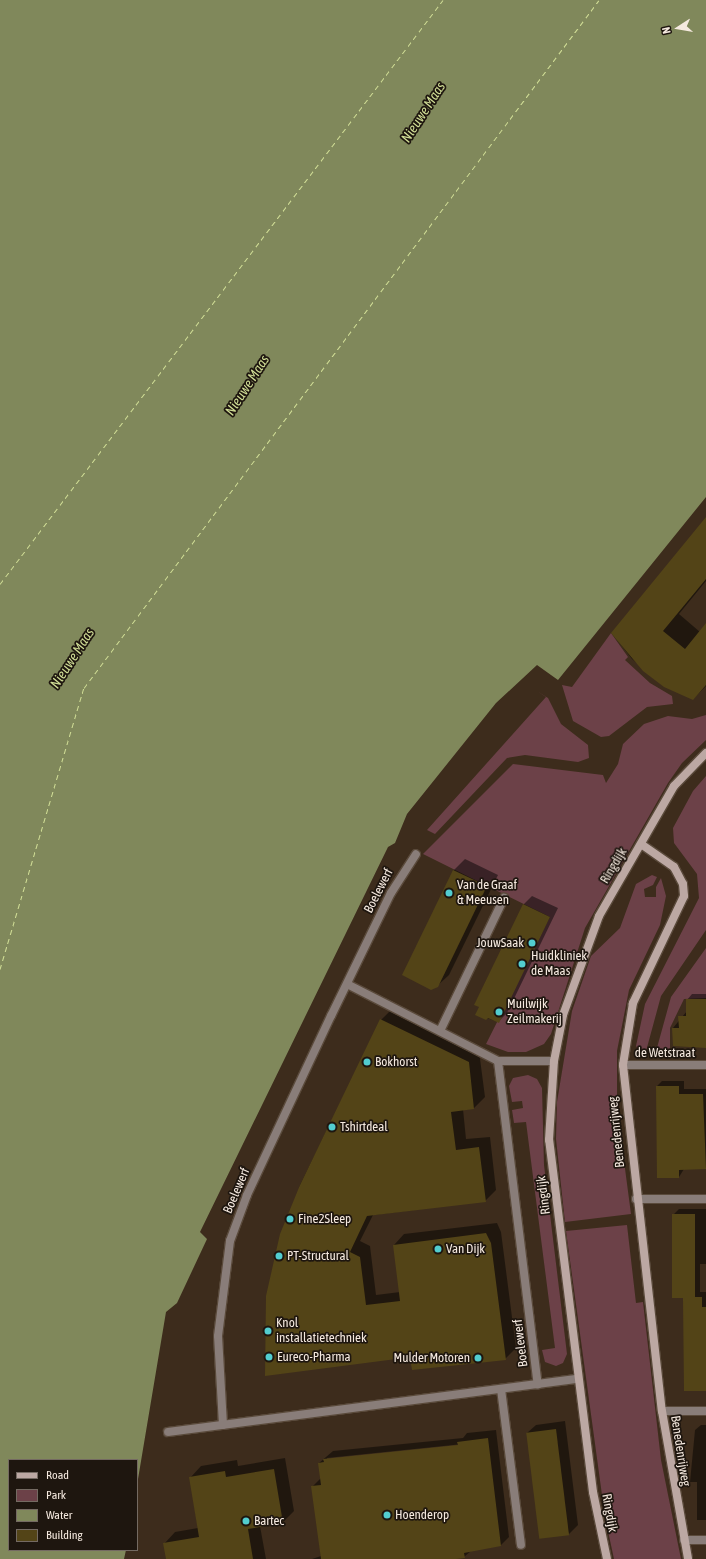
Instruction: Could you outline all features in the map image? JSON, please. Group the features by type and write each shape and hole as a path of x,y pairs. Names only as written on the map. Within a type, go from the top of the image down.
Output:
{"street":[{"path":"641,844 674,786 706,753"},
{"name":"Ringdijk","path":"607,1559 593,1492 549,1140 554,1061 563,1015 585,950 599,916 641,844"},
{"name":"Benedenrijweg","path":"641,844 674,867 683,884 684,896 633,1003 624,1065 636,1199 662,1411 688,1559"},
{"name":"Boelewerf","path":"223,1425 218,1336 230,1241 247,1195 347,984 391,893 416,854"},
{"path":"440,1031 504,898"},
{"path":"347,984 498,1061 554,1061"},
{"name":"Boelewerf","path":"498,1061 538,1384"},
{"name":"de Wetstraat","path":"624,1065 706,1065"},
{"path":"636,1199 706,1199"},
{"name":"Boelewerf","path":"168,1432 578,1379"},
{"path":"501,1389 520,1545"},
{"path":"662,1411 706,1412"},
{"path":"684,1540 706,1540"}],"green space":[{"path":"611,633 628,657 625,660 650,683 672,696 673,704 647,707 609,736 601,737 573,721 562,685 572,687"},
{"path":"537,691 548,698 561,724 588,745 589,758 578,762 525,755 507,758 435,834 427,830 546,697"},
{"path":"706,715 706,740 682,763 668,783 585,928 551,1034 544,1044 526,1052 508,1052 486,1044 550,917 423,854 513,764 603,775 606,783 618,764 623,744 644,724 668,716 692,719"},
{"path":"706,776 706,930 661,996 645,1055 642,1055 636,1046 645,1004 699,898 697,874 674,843 673,828 693,791"},
{"path":"652,875 657,877 653,885 644,889 645,897 656,897 656,887 661,878 666,896 660,925 629,990 617,1051 617,1108 631,1214 565,1222 556,1139 557,1102 572,1011 591,956 620,928 636,884"},
{"path":"706,948 706,998 684,999 670,1028 670,1055 655,1055 671,997"},
{"path":"528,1075 537,1079 542,1088 544,1165 567,1354 563,1363 556,1366 545,1362 542,1350 555,1348 526,1122 514,1123 512,1110 523,1108 522,1101 512,1102 509,1086 513,1078"},
{"path":"627,1225 636,1303 643,1302 661,1460 681,1559 614,1559 605,1517 566,1231"}],"water":[{"name":"Nieuwe Maas","path":"0,0 706,0 706,497 558,680 537,665 496,703 407,814 395,843 388,847 200,1232 207,1239 177,1303 166,1312 138,1479 138,1459 8,1459 8,1551 126,1551 124,1559 0,1559"}],"building":[{"path":"706,517 706,579 663,631 685,649 706,623 706,685 693,700 664,687 643,671 611,633"},
{"path":"453,870 487,886 438,987 431,990 402,975"},
{"path":"523,904 550,917 499,1023 488,1018 486,1020 475,1015 479,1007 474,1005"},
{"path":"686,999 706,999 706,1048 673,1046 672,1028 679,1028 678,1016 686,1016"},
{"path":"380,1019 469,1062 474,1109 451,1112 456,1150 479,1147 486,1202 367,1216 350,1252 360,1257 366,1305 400,1301 393,1245 486,1233 491,1243 506,1360 412,1370 410,1358 404,1358 265,1376 266,1296 280,1234 300,1185"},
{"path":"656,1086 679,1086 679,1094 703,1094 706,1169 679,1170 679,1178 657,1178"},
{"path":"672,1214 695,1214 695,1297 702,1297 702,1307 706,1307 706,1391 684,1391 683,1298 672,1298"},
{"path":"556,1429 569,1535 539,1539 526,1433"},
{"name":"Hoenderop","path":"488,1438 501,1546 464,1553 465,1558 456,1559 321,1559 311,1486 321,1485 318,1463 324,1462 323,1459 458,1445 457,1442"},
{"path":"274,1469 283,1523 248,1529 253,1559 166,1559 163,1543 199,1537 189,1477 225,1471 226,1477"}],"ferry route":[{"path":"0,584 443,0"},
{"path":"0,969 84,688 599,0"}],"place":[{"name":"Van de Graaf & Meeusen","path":"449,893"},
{"name":"JouwSaak","path":"532,943"},
{"name":"Huidkliniek de Maas","path":"522,964"},
{"name":"Muilwijk Zeilmakerij","path":"499,1012"},
{"name":"Bokhorst","path":"367,1062"},
{"name":"Tshirtdeal","path":"332,1127"},
{"name":"Fine2Sleep","path":"290,1219"},
{"name":"Van Dijk","path":"438,1249"},
{"name":"PT-Structural","path":"279,1256"},
{"name":"Knol installatietechniek","path":"268,1331"},
{"name":"Eureco-Pharma","path":"269,1357"},
{"name":"Mulder Motoren","path":"478,1358"},
{"name":"Hoenderop","path":"387,1515"},
{"name":"Bartec","path":"246,1521"}]}
